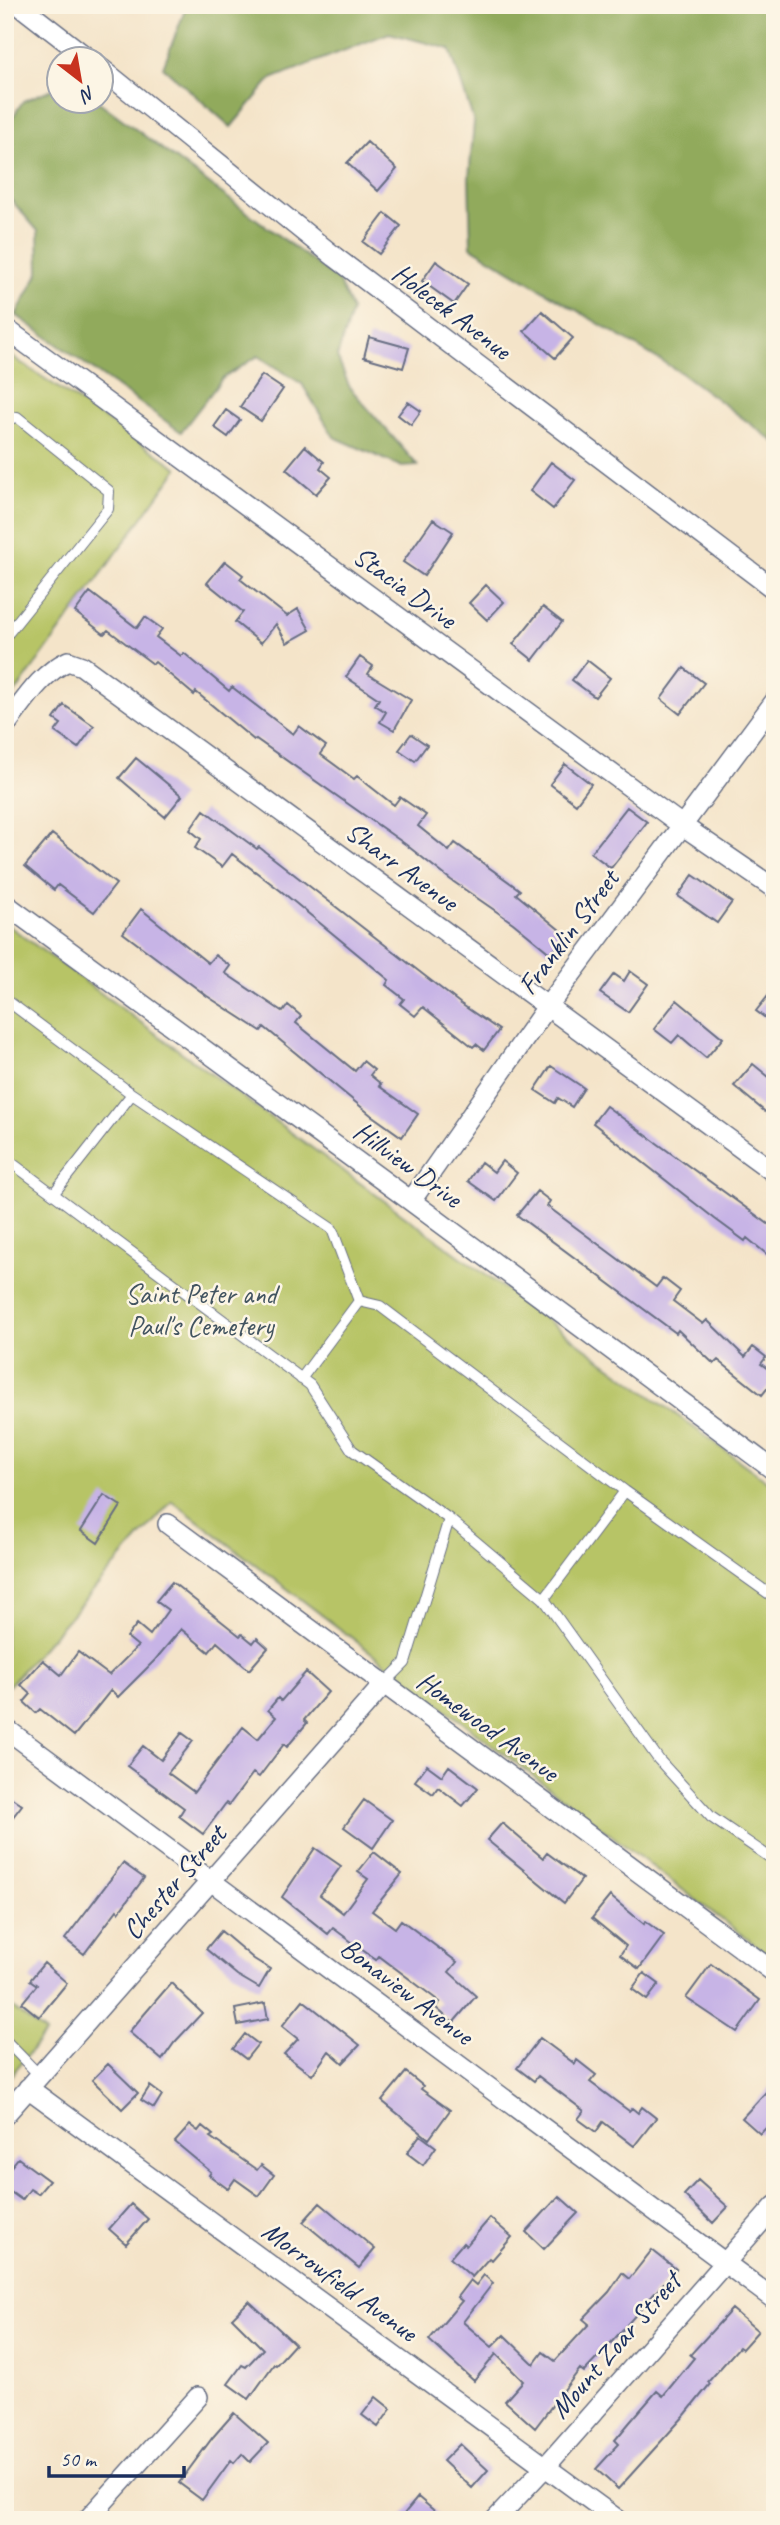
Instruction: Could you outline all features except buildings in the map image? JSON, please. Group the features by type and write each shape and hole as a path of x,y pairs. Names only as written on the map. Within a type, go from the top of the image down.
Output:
{"street":[{"path":"19,5 72,46"},
{"name":"Holecek Avenue","path":"116,80 335,257 775,590"},
{"name":"Stacia Drive","path":"5,328 682,826 775,889"},
{"name":"Sharr Avenue","path":"5,726 37,684 55,667 68,661 82,666 775,1173"},
{"name":"Franklin Street","path":"411,1201 547,1007 775,701"},
{"name":"Hillview Drive","path":"5,904 775,1471"},
{"name":"Homewood Avenue","path":"168,1524 775,1973"},
{"name":"Chester Street","path":"5,2115 384,1684"},
{"name":"Bonaview Avenue","path":"5,1727 775,2300"},
{"name":"Morrowfield Avenue","path":"34,2082 618,2520"},
{"name":"Mount Zoar Street","path":"495,2520 546,2466 775,2206"},
{"path":"87,2520 198,2396"}],"lane":[{"path":"5,420 17,417 108,491 108,509 5,637"},
{"path":"5,999 132,1094 332,1229 359,1301"},
{"path":"54,1194 132,1094"},
{"path":"5,1158 310,1385 352,1450 449,1519 544,1599 659,1759 711,1816 775,1861"},
{"path":"301,1379 359,1301"},
{"path":"359,1301 380,1306 625,1491 775,1598"},
{"path":"544,1599 625,1491"},
{"path":"384,1684 405,1663 449,1519"},
{"path":"5,2040 34,2082"}],"green space":[{"path":"187,5 775,5 775,442 683,374 471,247 469,178 474,122 450,49 389,33 271,79 231,127 163,67"},
{"path":"46,91 46,116 116,115 338,280 352,310 337,357 350,388 418,466 402,467 334,437 302,384 258,356 222,379 181,432 16,315 39,272 38,231 5,193 5,129 23,101"},
{"path":"5,352 178,468 5,707"},
{"name":"Saint Peter and Paul's Cemetery","path":"5,923 775,1487 775,1960 172,1501 5,1690"},
{"path":"5,2002 45,2033 5,2083"}]}
